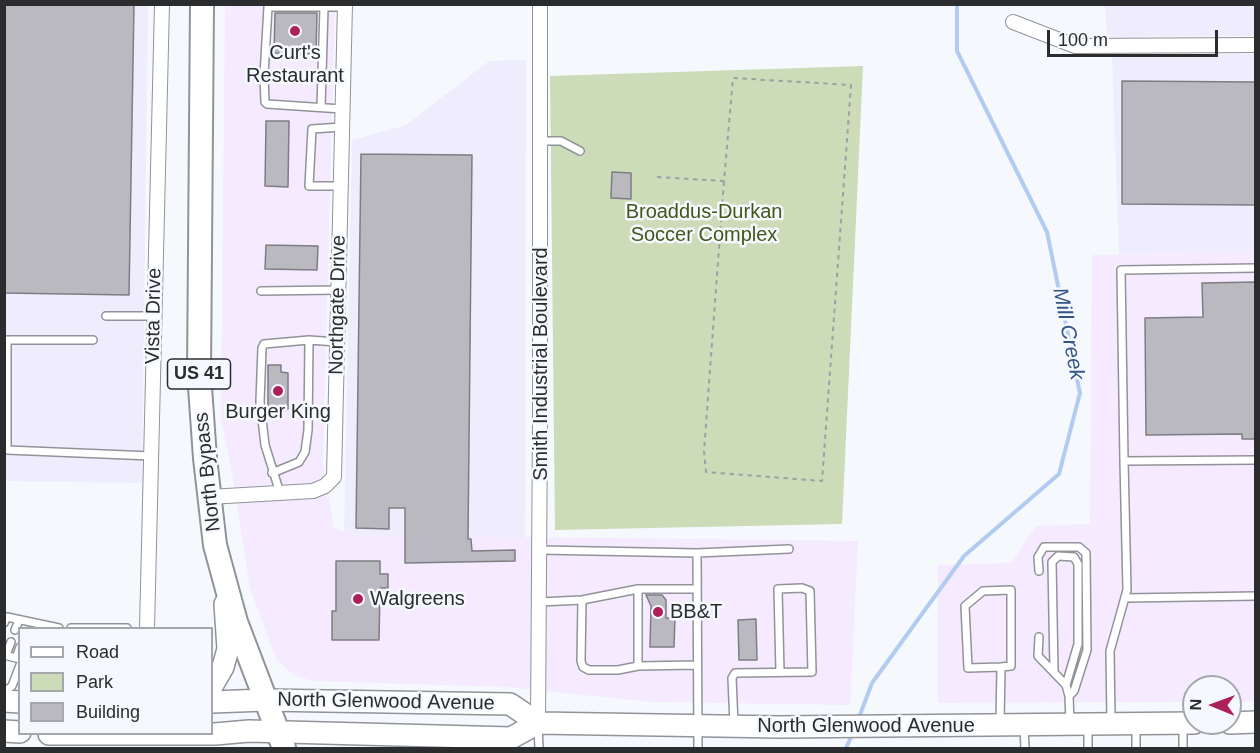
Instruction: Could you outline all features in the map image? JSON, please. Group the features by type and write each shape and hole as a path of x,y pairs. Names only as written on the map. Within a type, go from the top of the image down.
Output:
{"highway":[{"name":"North Bypass","path":"202,4 199,373 209,497 215,545 236,622 280,740"}],"main road":[{"path":"213,684 223,667 228,649 222,571"},
{"name":"North Glenwood Avenue","path":"213,702 265,700 510,704 538,723"},
{"name":"North Glenwood Avenue","path":"73,735 215,741 249,730 280,740 367,734 512,738 538,723 780,726 1182,723"},
{"path":"348,748 357,739 367,734"}],"street":[{"name":"Vista Drive","path":"147,627 162,4"},
{"name":"Smith Industrial Boulevard","path":"538,723 540,4"},
{"name":"Northgate Drive","path":"209,497 313,491 325,486 334,477 345,6"},
{"path":"1013,22 1075,46 1256,45"}],"lane":[{"path":"342,109 267,104 264,102 264,75 267,7 345,6"},
{"path":"321,106 324,8"},
{"path":"264,75 322,76"},
{"path":"340,186 309,186 312,129 342,127"},
{"path":"541,141 561,141 580,151"},
{"path":"1111,724 1110,651 1127,590 1121,270 1256,268"},
{"path":"261,291 338,290"},
{"path":"106,316 154,316"},
{"path":"93,340 8,340 7,450 151,456"},
{"path":"272,473 299,462 305,452 308,430 309,340"},
{"path":"280,493 265,445 260,402 262,348 264,344 309,340 337,342"},
{"path":"1124,461 1256,460"},
{"path":"1039,571 1038,557 1044,547 1079,547 1086,553 1087,650 1074,691 1069,696"},
{"path":"1052,547 1053,671"},
{"path":"540,550 697,553 789,549"},
{"path":"697,553 698,748"},
{"path":"1052,562 1058,556 1074,557 1078,564 1078,644 1066,685"},
{"path":"734,726 732,678 735,673 812,672 810,591 802,588 778,589 780,672"},
{"path":"539,602 582,600 638,590 697,589"},
{"path":"638,590 638,666"},
{"path":"1011,590 1011,666 1001,667 968,668 965,606 983,591 1011,590"},
{"path":"1125,598 1256,596"},
{"path":"582,600 581,661 583,667 589,670 618,670 638,666 697,665"},
{"path":"4,623 7,617 30,625 48,627"},
{"path":"15,630 19,620"},
{"path":"1039,637 1038,656 1066,685 1088,748"},
{"path":"4,692 12,686 18,663 5,655 11,642"},
{"path":"1000,725 1001,667"},
{"path":"538,723 539,748"},
{"path":"1136,723 1136,748"},
{"path":"1024,724 1025,748"}],"path":[{"path":"733,78 851,84 822,481 706,472 704,451 724,181 733,78"},
{"path":"657,177 724,181"}],"shaded area":[{"path":"5,5 148,5 142,483 5,481"},
{"path":"225,5 335,5 323,463 334,528 358,535 858,541 850,705 651,702 506,687 313,681 295,676 276,659 250,588 231,467 221,420"},
{"path":"1105,5 1255,5 1255,36 1107,37"},
{"path":"1112,54 1255,54 1255,252 1119,254"},
{"path":"526,60 525,538 358,535 344,531 352,140 406,125 489,61"},
{"path":"1255,252 1255,702 1242,702 1242,675 1182,675 1182,702 938,703 938,565 1011,563 1036,526 1090,524 1092,255"}],"green space":[{"name":"Broaddus-Durkan Soccer Complex","path":"863,66 842,524 555,530 550,76"}],"building":[{"path":"4,4 134,4 129,295 4,293"},
{"name":"Curt's Restaurant","path":"275,13 317,13 316,54 274,53"},
{"path":"1122,81 1256,82 1256,205 1122,204"},
{"path":"266,121 289,121 288,187 265,186"},
{"path":"361,154 472,155 468,539 471,539 472,551 515,550 515,561 405,563 405,508 389,508 389,529 356,528"},
{"path":"612,172 631,173 631,199 611,198"},
{"path":"266,245 318,246 317,270 265,269"},
{"path":"1256,282 1256,439 1242,439 1242,434 1146,435 1145,318 1203,317 1202,283"},
{"name":"Burger King","path":"268,365 281,365 281,372 288,373 288,409 268,409"},
{"name":"Walgreens","path":"336,561 380,561 380,574 388,574 388,588 380,588 379,640 332,640 332,611 336,611"},
{"name":"BB&T","path":"646,595 662,595 666,600 666,618 675,618 674,647 650,647 651,606"},
{"path":"756,619 757,660 739,660 738,620"}],"waterway":[{"name":"Mill Creek","path":"858,720 872,683 964,556 1059,474 1080,393 1047,232 957,51 957,4"},
{"name":"Mill Creek","path":"846,748 853,733"}],"place":[{"name":"Curt's Restaurant","path":"295,31"},
{"name":"Burger King","path":"278,391"},
{"name":"Walgreens","path":"358,599"},
{"name":"BB&T","path":"658,612"}]}
